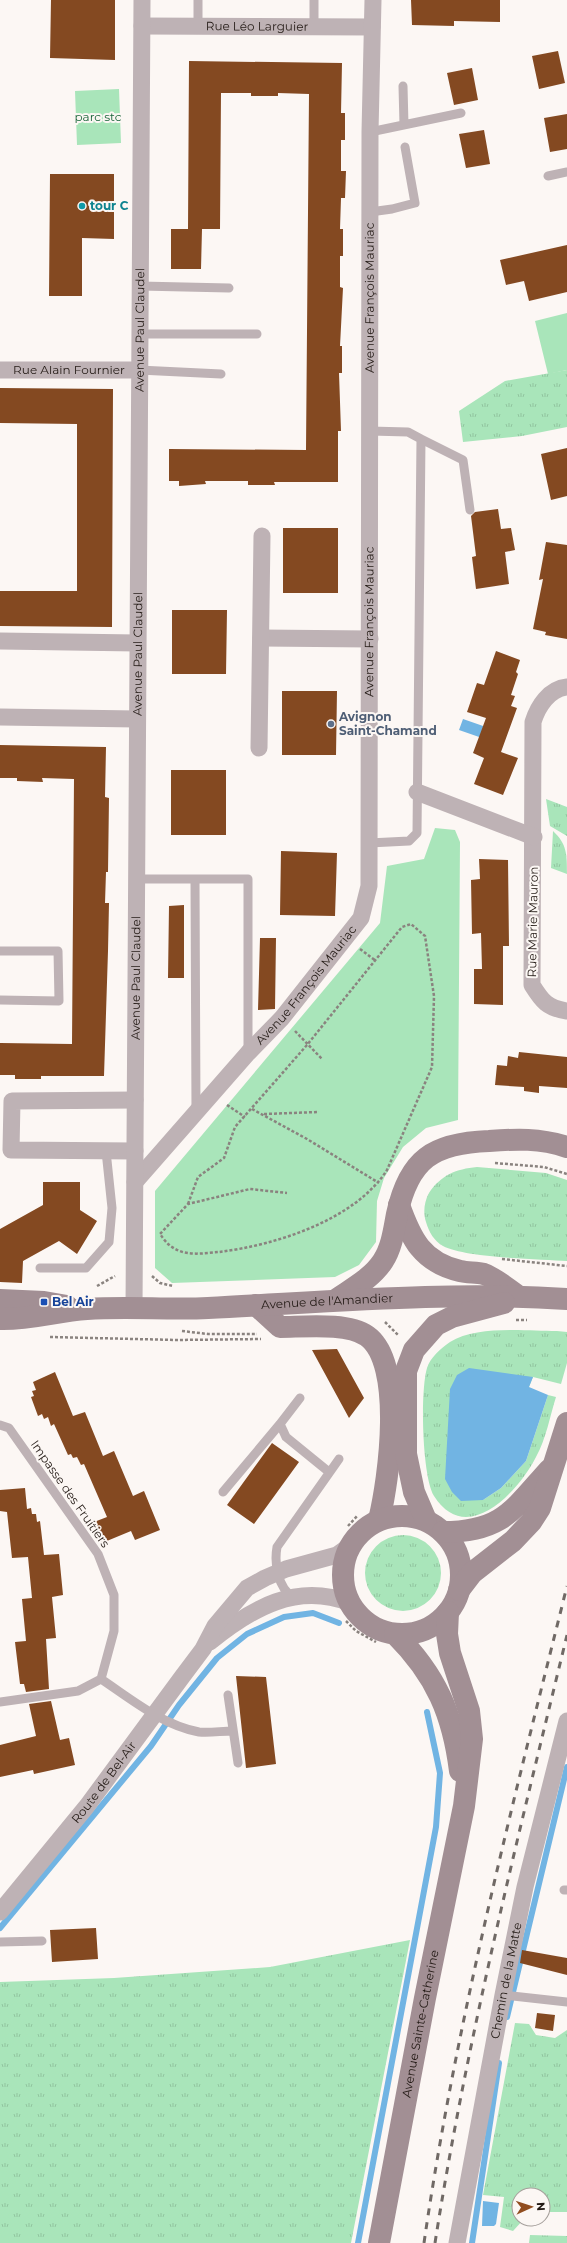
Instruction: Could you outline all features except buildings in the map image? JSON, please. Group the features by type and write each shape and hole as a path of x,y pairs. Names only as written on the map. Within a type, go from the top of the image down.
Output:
{"main road":[{"path":"336,1300 363,1282 384,1260 392,1242 399,1205 408,1178 417,1166 433,1153 450,1145 477,1141 533,1138 567,1147"},
{"path":"399,1205 408,1230 422,1253 440,1264 460,1271 485,1274 518,1296 499,1306 452,1317 436,1325 414,1350 406,1371 406,1454 414,1492 435,1526 453,1544 459,1559 461,1574 459,1590"},
{"name":"Avenue de l'Amandier","path":"0,1300 44,1302 86,1309 134,1309 256,1305 363,1299 518,1296 567,1299"},
{"path":"256,1305 280,1327 336,1327 352,1329 366,1335 378,1346 385,1360 389,1394 391,1438 386,1492 359,1534 349,1536 343,1574 347,1611 361,1618 388,1639 410,1649 435,1683 447,1708 456,1742 464,1806"},
{"name":"Avenue de l'Amandier","path":"0,1319 21,1320 86,1309"},
{"path":"388,1639 424,1630 437,1622 448,1612 459,1590 472,1573 513,1541 531,1522 540,1508 567,1423"},
{"path":"370,1516 405,1516 435,1526 464,1532 481,1528 509,1515 554,1464"},
{"path":"448,1612 447,1634 450,1653 469,1711 472,1739 464,1806"},
{"name":"Avenue Sainte-Catherine","path":"379,2243 425,1998 464,1806"}],"street":[{"name":"Avenue Paul Claudel","path":"134,1309 136,696 142,0"},
{"name":"Avenue François Mauriac","path":"135,1182 248,1053 282,1018 361,918 369,886 370,132 373,0"},
{"name":"Rue Léo Larguier","path":"142,26 372,26"},
{"name":"Rue Alain Fournier","path":"0,370 139,370"},
{"path":"259,748 262,536"},
{"path":"261,638 370,639"},
{"path":"0,641 137,643"},
{"name":"Rue Marie Mauron","path":"567,687 561,688 549,695 538,709 533,722 534,837 532,985 543,1002 557,1010 567,1011"},
{"path":"0,717 136,719"},
{"path":"417,792 534,837"},
{"path":"135,1100 12,1101 5,1154 135,1151"},
{"name":"Route de Bel-Air","path":"0,1912 87,1806 203,1648 215,1626 247,1588 278,1572 337,1556 349,1536"},
{"name":"Route de Bel-Air","path":"203,1648 242,1618 281,1599 315,1594 332,1596 347,1611"},
{"name":"Chemin de la Matte","path":"457,2243 503,1995 525,1887 567,1720"}],"lane":[{"path":"198,0 198,26"},
{"path":"314,0 314,26"},
{"path":"403,86 404,125"},
{"path":"370,132 461,113"},
{"path":"370,212 392,210 415,204 405,147"},
{"path":"548,176 567,172"},
{"path":"140,286 229,288"},
{"path":"139,334 257,334"},
{"path":"139,370 221,374"},
{"path":"370,431 408,432 463,460 470,510"},
{"path":"369,843 409,841 417,832 420,439"},
{"path":"136,879 248,879 248,1053"},
{"path":"195,879 196,1114"},
{"path":"0,951 58,951 59,1001 0,1000"},
{"path":"40,1268 86,1268 109,1242 112,1208 106,1151"},
{"path":"223,1492 300,1398"},
{"path":"280,1424 286,1437 329,1472"},
{"name":"Impasse des Fruitiers","path":"0,1425 9,1428 98,1554 114,1595 114,1632 101,1679"},
{"path":"293,1597 285,1592 278,1572 275,1556 277,1547 339,1458"},
{"path":"0,1702 78,1691 101,1679 154,1714 174,1725 199,1732 233,1731"},
{"path":"228,1695 238,1763"},
{"path":"0,1942 42,1941"},
{"path":"503,1995 567,2002"}],"path":[{"path":"411,924 417,928 425,936 434,996 432,1067 387,1170 379,1183 346,1209 299,1234 233,1250 194,1254 172,1247 160,1234 188,1204 198,1177 224,1158 235,1127 252,1109 307,1045 402,927 411,924"},
{"path":"282,1018 322,1059"},
{"path":"252,1109 363,1172 379,1183"},
{"path":"263,1114 320,1112"},
{"path":"492,1163 544,1167 567,1174"},
{"path":"188,1204 250,1189 287,1193"},
{"path":"91,1286 99,1286 115,1276 154,1276 160,1283 177,1287"},
{"path":"363,1299 414,1350"},
{"path":"177,1330 208,1334 261,1334"},
{"path":"45,1336 177,1340 268,1339"},
{"path":"349,1536 370,1516"},
{"path":"347,1611 362,1635 388,1639"}],"green space":[{"name":"parc stc","path":"119,89 121,143 77,145 75,91"},
{"path":"567,313 567,370 548,374 535,321"},
{"path":"567,370 567,427 522,436 463,442 459,411 505,381"},
{"path":"546,799 567,807 567,836 550,826"},
{"path":"435,828 455,830 460,842 458,1120 426,1128 403,1147 384,1178 377,1201 376,1242 359,1265 335,1277 172,1283 155,1268 155,1191 380,923 387,866 424,859"},
{"path":"553,831 564,845 567,861 567,874 551,868"},
{"path":"477,1167 546,1173 567,1180 567,1261 468,1253 443,1246 434,1239 425,1219 424,1211 427,1196 444,1177 462,1169"},
{"path":"502,1330 567,1332 567,1363 561,1384 533,1377 483,1500 501,1488 526,1461 548,1395 556,1397 542,1443 528,1471 518,1485 491,1509 476,1515 461,1517 447,1511 434,1496 430,1486 423,1434 423,1395 427,1368 433,1357 450,1342 474,1333"},
{"path":"403,1535 417,1538 430,1546 438,1559 441,1573 438,1587 430,1600 417,1608 403,1611 389,1608 376,1600 368,1587 365,1573 368,1559 376,1546 389,1538"},
{"path":"410,1940 351,2243 0,2243 0,1982 114,1978 270,1967"},
{"path":"515,2023 529,2024 536,2035 555,2038 567,2030 567,2212 551,2212 551,2187 511,2187 511,2227 517,2227 513,2231 500,2227 504,2197 483,2195"},
{"path":"530,2235 567,2236 567,2243 529,2243"}],"water":[{"path":"463,719 486,727 482,738 459,730"},
{"path":"469,1368 533,1377 529,1387 548,1395 526,1461 501,1488 483,1500 461,1501 452,1492 445,1479 450,1389 457,1375"},
{"path":"483,2201 499,2203 496,2224 494,2226 482,2226"}],"waterway":[{"path":"0,1928 151,1746 179,1705 217,1658 247,1634 284,1617 313,1613 339,1623"},
{"path":"358,2243 436,1827 440,1773 427,1712"},
{"path":"507,2017 567,1767"},
{"path":"472,2243 499,2063"}],"railway":[{"path":"424,2243 452,2077 469,1995 506,1831 567,1586"},
{"path":"435,2243 462,2090 478,2014 512,1862 567,1635"}],"place":[{"name":"tour C","path":"82,206"},
{"name":"Avignon Saint-Chamand","path":"331,724"},
{"name":"Bel Air","path":"44,1302"}]}
